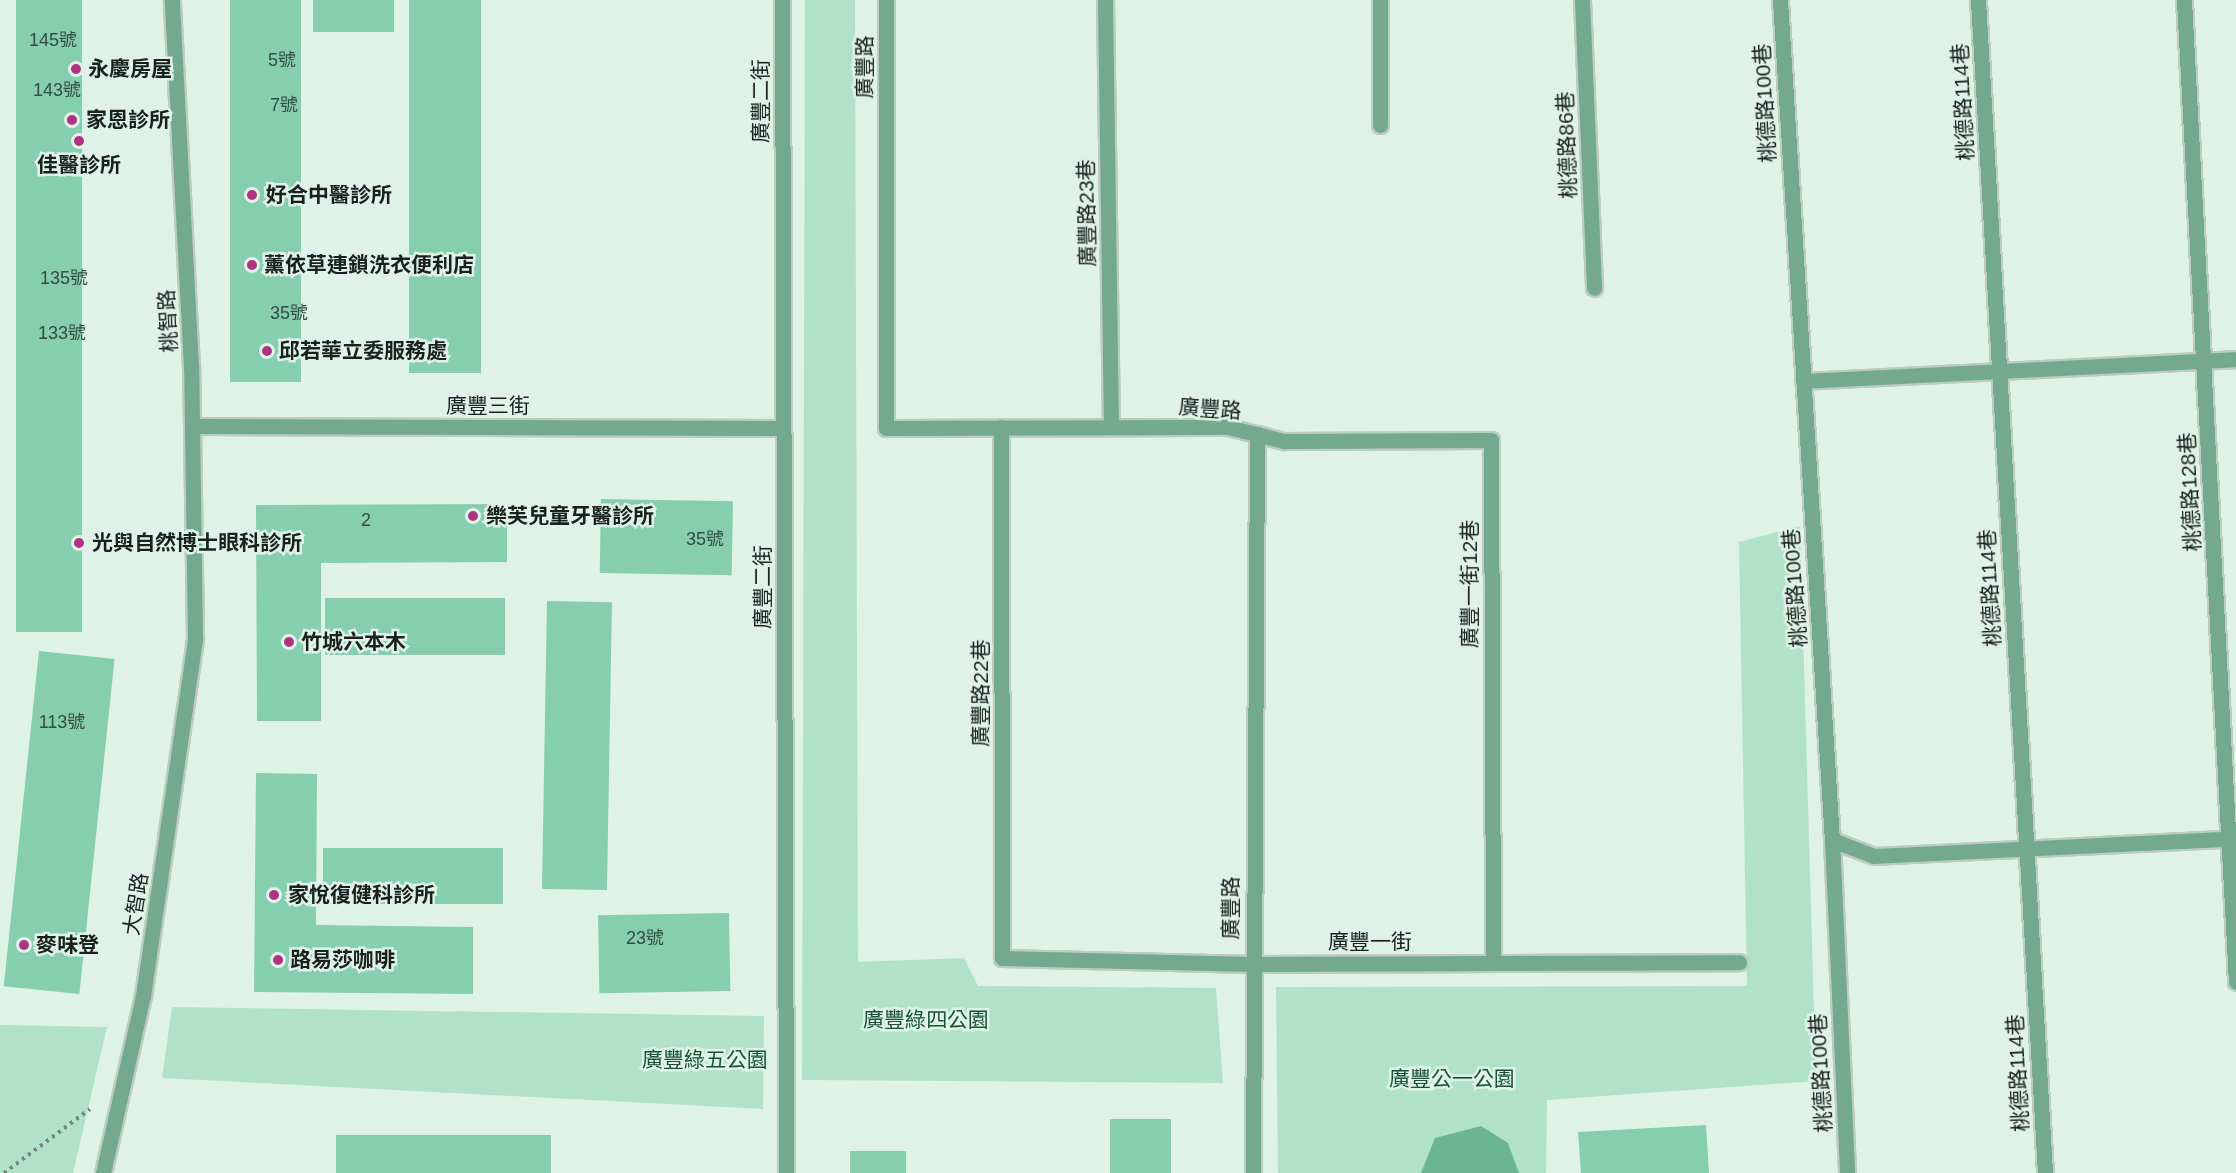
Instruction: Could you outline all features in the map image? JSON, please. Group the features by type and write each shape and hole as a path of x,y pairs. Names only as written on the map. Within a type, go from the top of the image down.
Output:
{"street":[{"name":"桃智路","path":"172,0 192,426 195,639"},
{"name":"廣豐二街","path":"782,0 786,1173"},
{"name":"廣豐路","path":"886,0 886,428 1112,425 1228,427 1257,434 1252,964 1253,1173"},
{"name":"廣豐路23巷","path":"1105,0 1112,425"},
{"path":"1380,0 1380,125"},
{"name":"桃德路86巷","path":"1582,0 1594,288"},
{"name":"桃德路100巷","path":"1780,0 1832,840 1847,1173"},
{"name":"桃德路114巷","path":"1978,0 2044,1173"},
{"name":"桃德路128巷","path":"2184,0 2233,838 2236,982"},
{"path":"1803,381 1999,369 2236,359"},
{"name":"廣豐三街","path":"192,426 783,428"},
{"name":"廣豐路22巷","path":"1001,428 1002,958"},
{"name":"廣豐一街12巷","path":"1257,434 1284,441 1491,440 1493,963"},
{"name":"大智路","path":"103,1173 143,996 195,639"},
{"path":"1832,840 1874,855 2233,838"},
{"name":"廣豐一街","path":"1002,958 1252,964 1739,962"}],"path":[{"path":"4,1173 123,1084"}],"green space":[{"name":"廣豐綠四公園","path":"805,0 855,0 858,962 964,958 978,986 1216,988 1223,1083 802,1080"},
{"name":"廣豐公一公園","path":"1800,526 1816,1081 1547,1100 1546,1173 1278,1173 1276,987 1747,986 1739,542"},
{"name":"廣豐綠五公園","path":"172,1007 764,1016 763,1109 162,1078"},
{"path":"0,1025 107,1027 73,1173 0,1173"}],"shaded area":[{"path":"1481,1126 1508,1143 1519,1173 1421,1173 1435,1138"}],"building":[{"path":"16,0 82,0 82,632 16,632"},
{"path":"230,0 301,0 301,382 230,382"},
{"path":"313,0 394,0 394,32 313,32"},
{"path":"409,0 481,0 481,373 409,373"},
{"path":"601,499 733,501 732,575 600,573"},
{"name":"竹城六本木","path":"507,504 507,562 321,563 321,721 257,721 256,505"},
{"name":"竹城六本木","path":"325,598 505,598 505,655 325,655"},
{"path":"547,601 612,602 607,890 542,889"},
{"path":"39,651 115,659 79,994 4,986"},
{"path":"256,773 317,774 316,925 473,927 473,994 254,992"},
{"path":"323,848 503,848 503,904 323,904"},
{"path":"729,913 730,991 599,993 598,915"},
{"path":"1110,1119 1171,1119 1171,1173 1110,1173"},
{"path":"1706,1125 1709,1173 1581,1173 1578,1132"},
{"path":"336,1135 551,1135 551,1173 336,1173"},
{"path":"850,1151 906,1151 906,1173 850,1173"}],"place":[{"name":"永慶房屋","path":"76,69"},
{"name":"家恩診所","path":"72,120"},
{"name":"佳醫診所","path":"79,141"},
{"name":"好合中醫診所","path":"252,195"},
{"name":"薰依草連鎖洗衣便利店","path":"252,265"},
{"name":"邱若華立委服務處","path":"267,351"},
{"name":"樂芙兒童牙醫診所","path":"473,516"},
{"name":"光與自然博士眼科診所","path":"79,543"},
{"name":"竹城六本木","path":"289,642"},
{"name":"家悅復健科診所","path":"274,895"},
{"name":"麥味登","path":"24,945"},
{"name":"路易莎咖啡","path":"278,960"}]}
